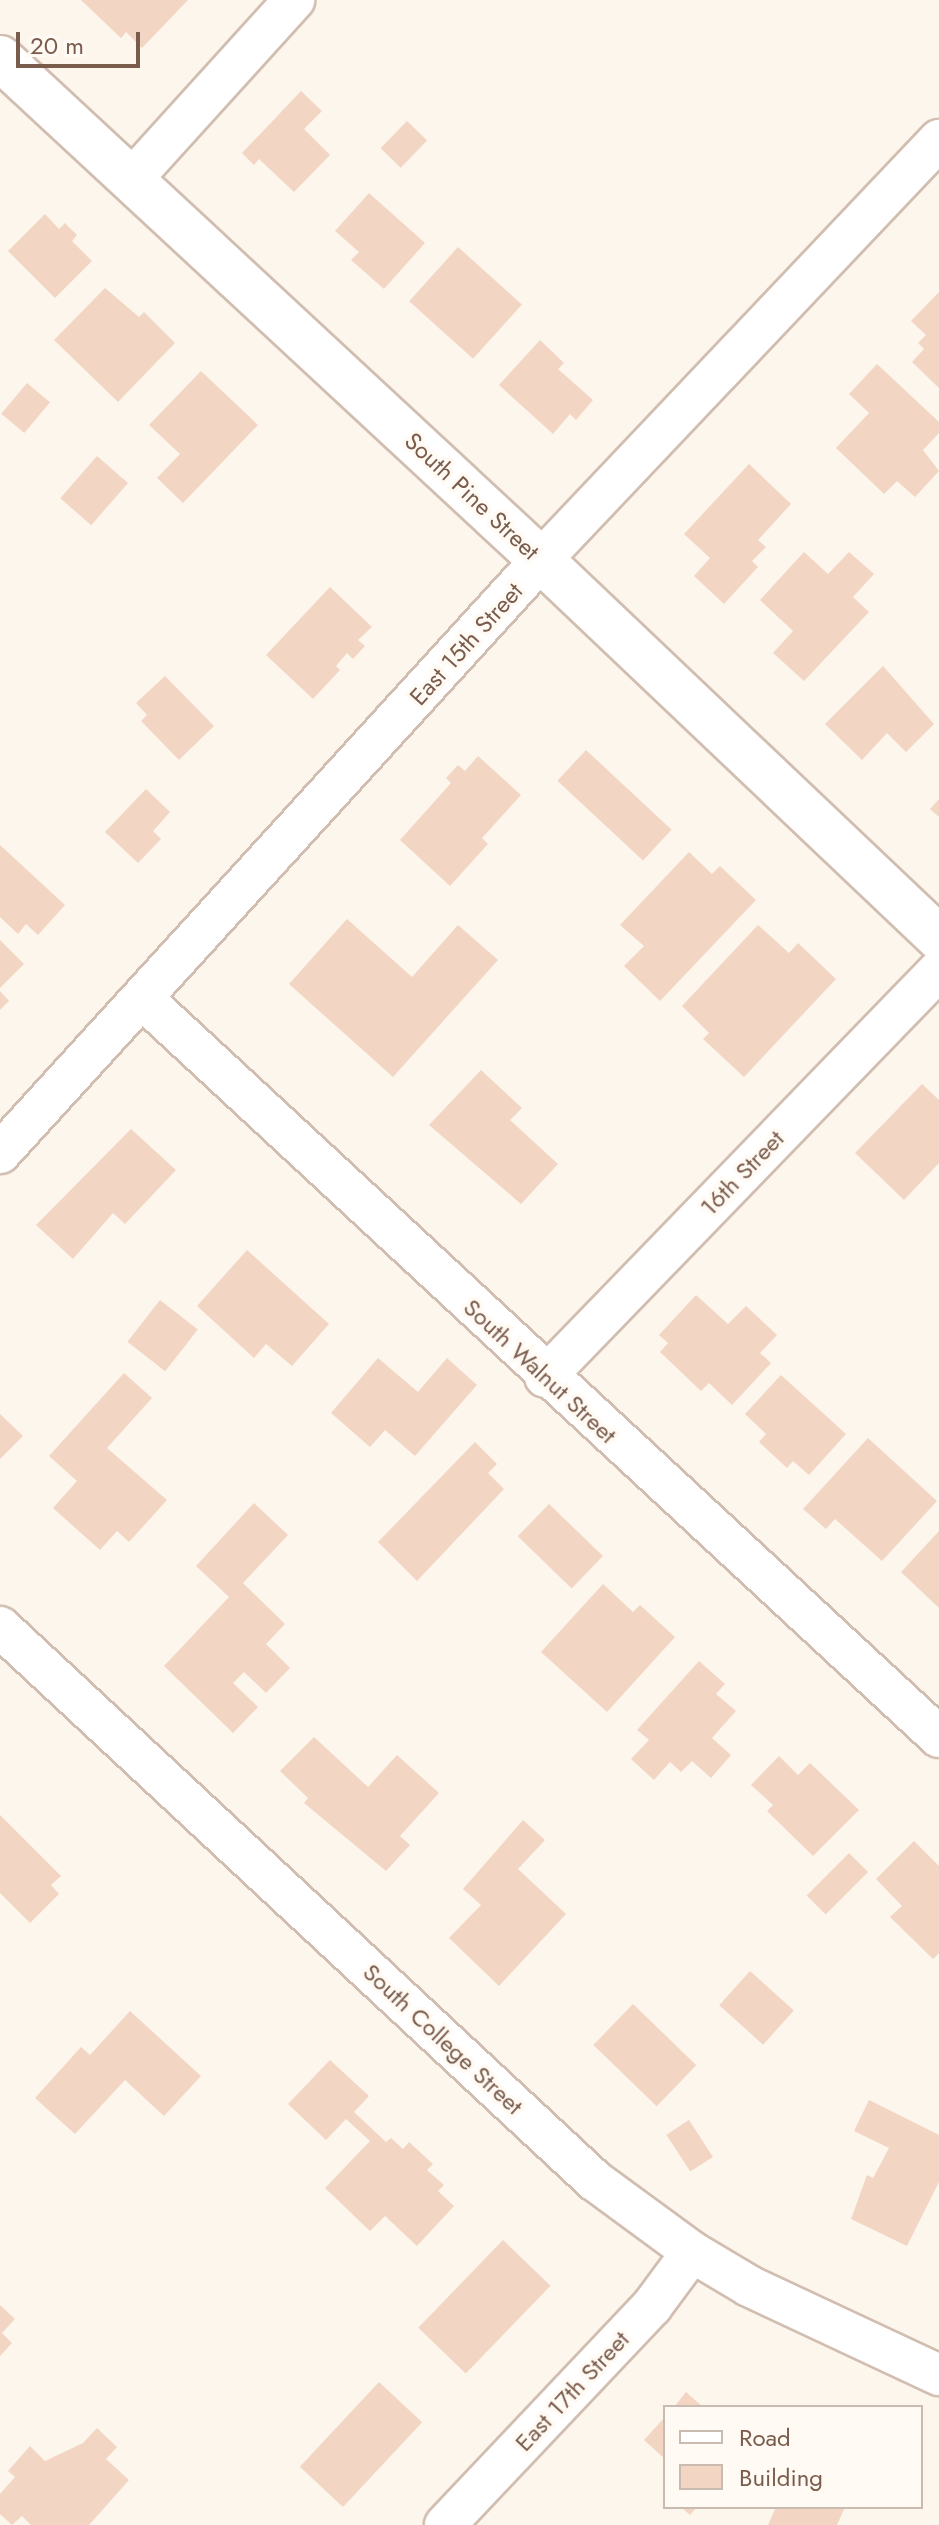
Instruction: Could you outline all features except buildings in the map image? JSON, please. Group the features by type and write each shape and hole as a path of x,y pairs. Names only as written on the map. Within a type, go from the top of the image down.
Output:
{"street":[{"path":"131,180 294,0"},
{"name":"South Pine Street","path":"0,58 541,560 939,938"},
{"name":"East 15th Street","path":"0,1153 144,1000 541,560 939,140"},
{"name":"16th Street","path":"545,1377 939,970"},
{"name":"South Walnut Street","path":"144,1000 545,1377 939,1737"},
{"name":"South College Street","path":"0,1627 594,2180 692,2252 749,2286 939,2375"},
{"name":"East 17th Street","path":"445,2525 652,2306 692,2252"}]}
